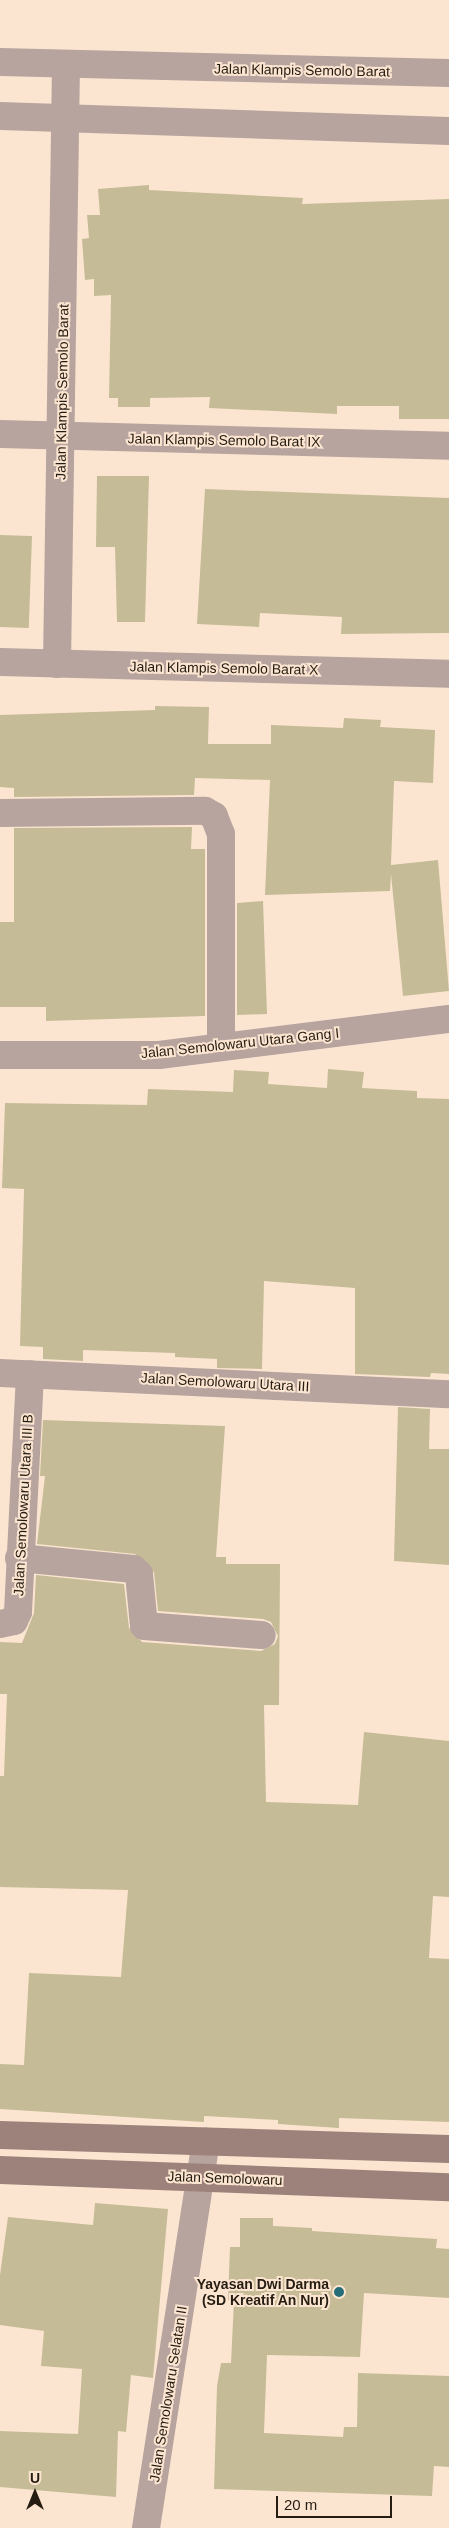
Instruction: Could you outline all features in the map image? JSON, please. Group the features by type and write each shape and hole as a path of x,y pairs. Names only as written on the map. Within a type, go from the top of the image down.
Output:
{"main road":[{"path":"0,2135 449,2149"},
{"name":"Jalan Semolowaru","path":"0,2170 449,2187"}],"street":[{"name":"Jalan Klampis Semolo Barat","path":"0,62 449,73"},
{"name":"Jalan Klampis Semolo Barat","path":"57,664 62,436 66,64"},
{"path":"0,116 449,131"},
{"name":"Jalan Klampis Semolo Barat IX","path":"0,434 449,446"},
{"name":"Jalan Klampis Semolo Barat X","path":"0,662 449,674"},
{"path":"0,813 205,812 214,816 221,850 221,1046"},
{"name":"Jalan Semolowaru Utara Gang I","path":"0,1055 159,1055 449,1019"},
{"name":"Jalan Semolowaru Utara III","path":"0,1373 449,1394"},
{"name":"Jalan Semolowaru Utara III B","path":"0,1624 14,1621 18,1612 19,1558 30,1374"},
{"path":"19,1558 133,1569 139,1574 144,1626 262,1635"},
{"name":"Jalan Semolowaru Selatan II","path":"146,2528 203,2177 206,2142"}],"building":[{"path":"149,185 149,190 303,198 302,204 449,199 449,419 399,419 399,406 337,406 337,414 209,408 210,397 150,398 150,407 118,407 118,398 109,398 111,295 94,296 94,279 85,280 82,239 89,238 87,215 100,215 98,189"},
{"path":"97,476 149,476 145,622 117,622 115,547 96,547"},
{"path":"205,489 449,498 449,633 341,634 342,617 260,613 259,627 197,624"},
{"path":"0,535 32,536 29,628 0,627"},
{"path":"155,706 209,707 208,744 271,744 271,725 343,728 344,718 381,720 380,727 435,730 433,783 394,781 391,865 438,860 449,991 403,996 391,874 390,891 265,895 270,780 195,778 194,795 14,797 14,788 0,787 0,715 155,710"},
{"path":"192,827 191,849 205,849 205,1016 46,1021 46,1007 0,1007 0,922 14,922 14,828"},
{"path":"263,901 267,1014 237,1015 237,903"},
{"path":"328,1069 364,1072 362,1088 417,1091 417,1098 449,1099 449,1374 431,1373 430,1377 355,1374 355,1288 264,1281 262,1369 217,1368 217,1359 175,1357 175,1353 83,1350 83,1361 43,1359 43,1347 20,1346 24,1189 2,1188 5,1103 147,1105 148,1089 233,1092 234,1070 269,1072 268,1084 327,1088"},
{"path":"398,1407 430,1409 429,1449 449,1449 449,1565 394,1561"},
{"path":"43,1420 225,1426 216,1557 226,1557 226,1564 280,1564 279,1705 264,1705 266,1802 358,1805 364,1732 449,1741 449,1897 433,1896 429,1958 449,1959 449,2122 339,2118 339,2128 278,2124 278,2120 204,2116 204,2122 0,2109 0,2064 24,2065 29,1973 121,1977 128,1890 0,1887 0,1776 4,1776 7,1694 0,1694 0,1642 22,1643 34,1613 36,1575 124,1584 129,1628 142,1642 261,1651 275,1644 278,1636 271,1622 263,1619 158,1611 154,1572 135,1554 37,1544 45,1476 40,1476"},
{"path":"95,2203 168,2209 153,2378 131,2375 126,2432 118,2431 116,2497 0,2487 0,2431 78,2434 82,2369 41,2366 44,2331 0,2325 0,2275 8,2217 93,2225"},
{"path":"240,2218 273,2218 273,2226 312,2228 312,2231 437,2239 436,2248 449,2249 449,2298 364,2293 360,2357 267,2355 264,2433 343,2437 344,2427 357,2427 358,2373 449,2376 449,2467 434,2466 432,2496 214,2489 217,2386 221,2363 231,2363 234,2300 228,2300 230,2247 240,2247"}],"place":[{"name":"Yayasan Dwi Darma (SD Kreatif An Nur)","path":"339,2292"}]}
